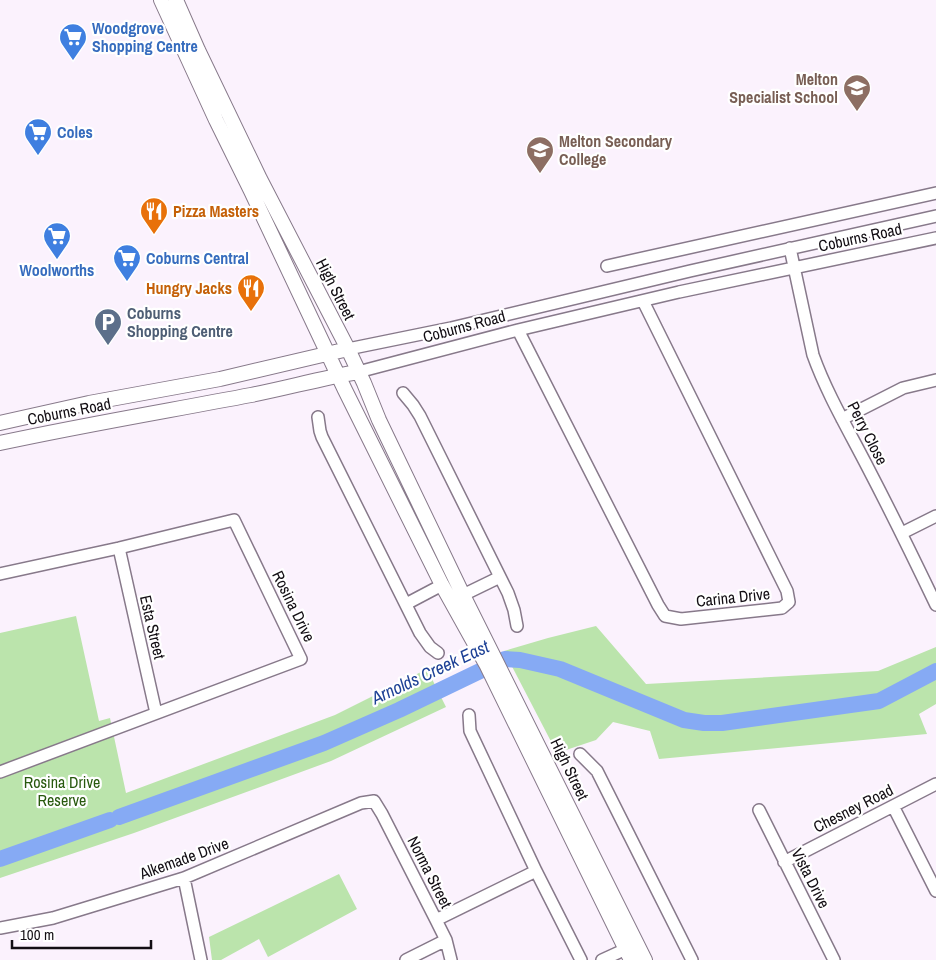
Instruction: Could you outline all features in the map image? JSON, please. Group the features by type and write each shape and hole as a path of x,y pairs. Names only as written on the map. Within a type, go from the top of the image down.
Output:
{"main road":[{"name":"High Street","path":"161,0 338,375 450,601 497,674 631,950 645,960"},
{"name":"High Street","path":"176,0 260,178 348,349 379,420 463,595 490,661"},
{"name":"Coburns Road","path":"0,423 89,403 220,379 348,349"},
{"name":"Coburns Road","path":"0,443 251,395 358,372"},
{"path":"29,416 31,436"},
{"path":"442,585 455,578"},
{"path":"450,601 463,595"}],"street":[{"name":"Coburns Road","path":"348,349 452,328 700,257 935,194"},
{"name":"Coburns Road","path":"607,266 790,248 936,216"},
{"name":"Coburns Road","path":"358,372 518,330 679,292 936,238"},
{"name":"Perry Close","path":"790,248 813,355 818,368 842,419 902,533 936,605"},
{"name":"Carina Drive","path":"518,330 658,606 665,616 681,619 782,608 789,602 787,591 643,301"},
{"path":"842,419 903,388 936,380"},
{"path":"403,393 420,416 500,577 514,610 517,626"},
{"path":"318,417 322,437 420,634 430,647 438,653"},
{"path":"902,533 936,516"},
{"name":"Rosina Drive","path":"0,574 234,520 302,659 0,772"},
{"name":"Esta Street","path":"119,548 156,713"},
{"path":"463,595 500,577"},
{"path":"406,604 442,585"},
{"path":"469,715 470,731 536,871 581,960"},
{"name":"High Street","path":"580,754 597,771 692,960"},
{"name":"Chesney Road","path":"784,862 936,784"},
{"name":"Alkemade Drive","path":"0,928 52,918 184,878 361,803 374,801"},
{"name":"Norma Street","path":"374,801 446,940 451,960"},
{"path":"893,806 936,891"},
{"name":"Vista Drive","path":"759,810 834,960"},
{"path":"436,920 536,871"},
{"path":"184,878 201,960"},
{"path":"406,960 446,940"},
{"path":"602,960 631,950"}],"green space":[{"name":"Rosina Drive Reserve","path":"76,616 99,721 110,718 126,793 335,715 427,669 446,707 331,761 134,833 0,878 0,633"},
{"path":"596,626 646,684 878,671 936,647 936,704 919,714 927,734 659,759 650,731 613,722 596,740 557,753 504,651"},
{"path":"339,874 357,909 268,957 259,939 221,960 212,960 209,937"}],"waterway":[{"name":"Arnolds Creek East","path":"119,817 324,743 399,710 505,659 520,660 560,669 684,720 704,723 722,723 879,701 936,671"},
{"name":"Arnolds Creek East","path":"0,859 110,820"}],"place":[{"name":"Woodgrove Shopping Centre","path":"73,61"},
{"name":"Melton Specialist School","path":"857,112"},
{"name":"Coles","path":"38,156"},
{"name":"Melton Secondary College","path":"540,174"},
{"name":"Pizza Masters","path":"154,235"},
{"name":"Woolworths","path":"57,260"},
{"name":"Coburns Central","path":"127,282"},
{"name":"Hungry Jacks","path":"251,312"},
{"name":"Coburns Shopping Centre","path":"108,346"}]}
